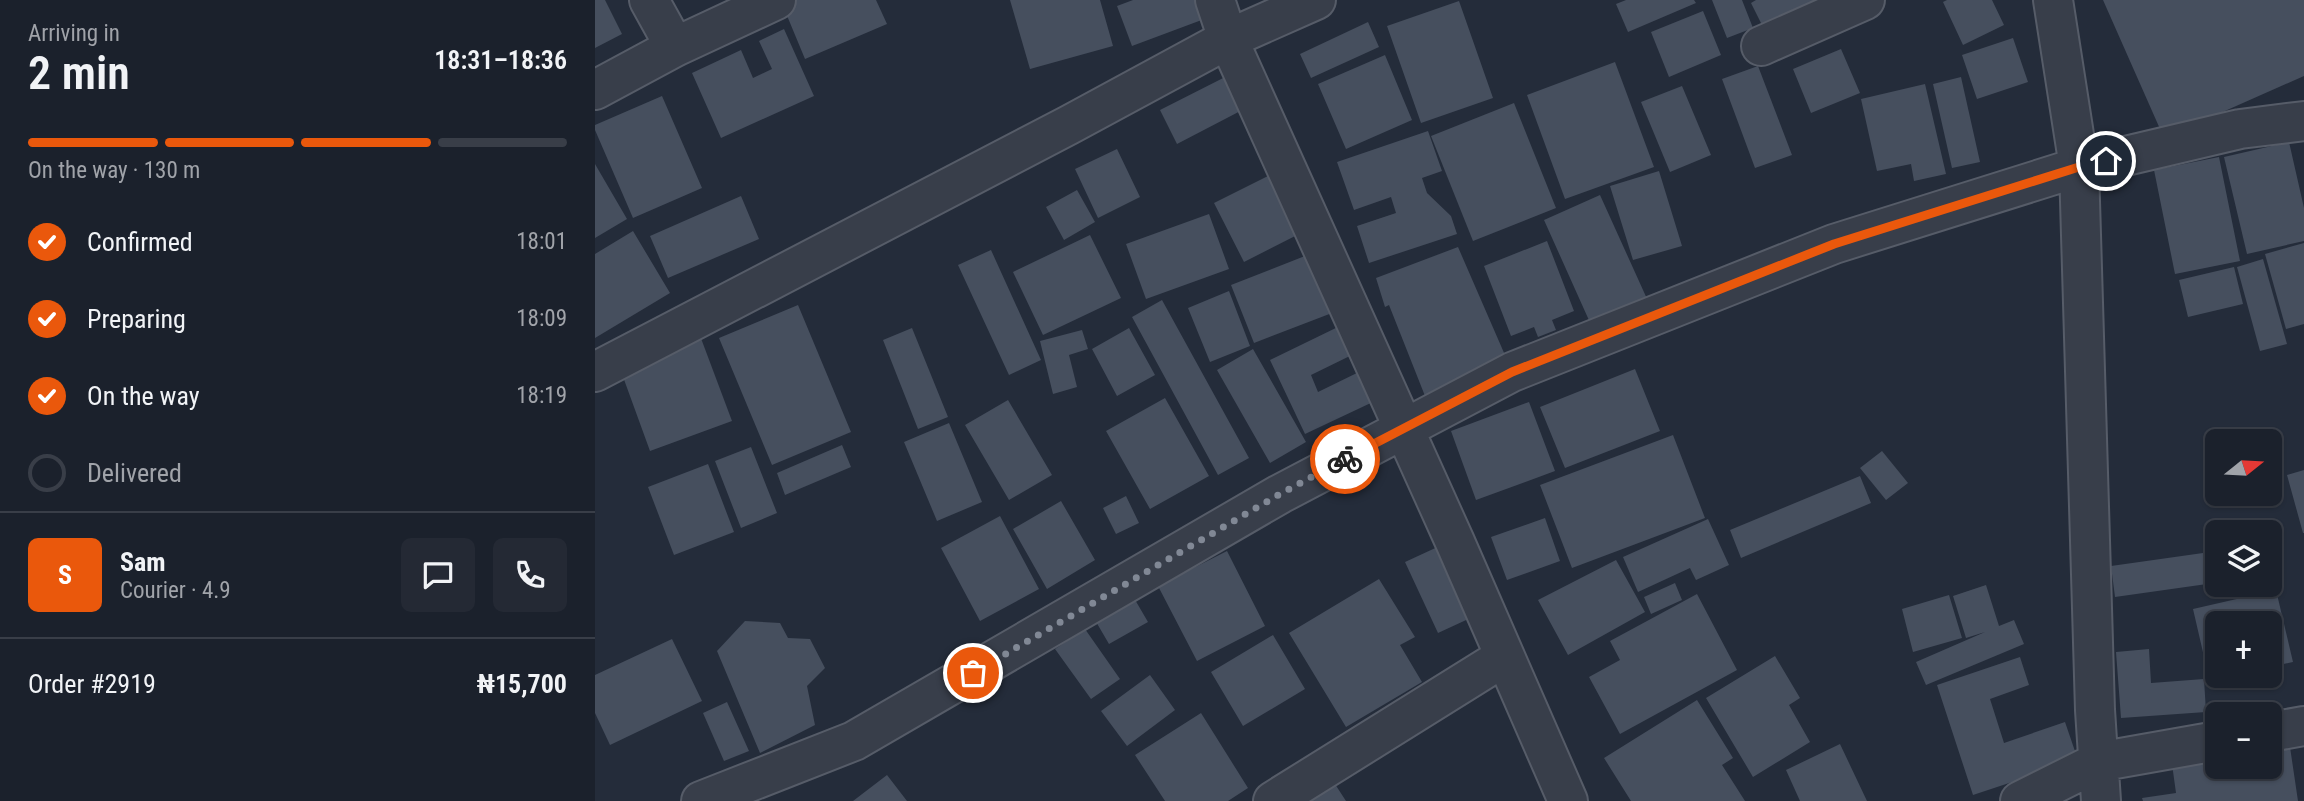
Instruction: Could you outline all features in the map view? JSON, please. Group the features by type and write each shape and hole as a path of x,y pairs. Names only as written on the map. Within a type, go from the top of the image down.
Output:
{"street":[{"path":"649,0 675,47"},
{"path":"595,90 675,47 776,0"},
{"path":"1215,0 1228,39 1569,801"},
{"path":"595,372 1228,39 1316,0"},
{"path":"1761,46 1865,0"},
{"path":"2053,0 2079,167 2095,709 2101,801"},
{"path":"701,801 855,741 1280,494 1512,372 1834,244 2079,167 2240,129 2304,121"},
{"path":"1273,801 1504,657"},
{"path":"2282,730 2304,726"},
{"path":"2020,801 2098,762 2205,743"}],"building":[{"path":"595,0 605,0 622,34 595,48"},
{"path":"797,0 876,0 887,24 805,59 783,6"},
{"path":"1010,0 1100,0 1113,46 1030,69"},
{"path":"1133,0 1200,0 1207,18 1132,46 1117,6"},
{"path":"1626,0 1694,0 1696,3 1628,32 1616,4"},
{"path":"1712,0 1742,0 1753,28 1727,38"},
{"path":"1756,0 1822,0 1764,29 1751,3"},
{"path":"1992,0 2004,25 1963,45 1943,2"},
{"path":"2103,0 2304,0 2304,76 2164,138"},
{"path":"1459,1 1493,98 1421,123 1387,26"},
{"path":"1703,11 1721,55 1669,77 1651,32"},
{"path":"1368,22 1379,47 1311,78 1300,54"},
{"path":"784,29 814,96 721,138 692,73 741,50 753,78 772,69 759,41"},
{"path":"2013,38 2028,82 1977,99 1962,55"},
{"path":"1841,49 1860,93 1811,113 1793,69"},
{"path":"1385,55 1412,120 1346,149 1318,84"},
{"path":"1615,62 1654,167 1565,199 1527,95"},
{"path":"1758,66 1792,155 1755,168 1722,79"},
{"path":"1233,73 1250,106 1177,144 1160,110"},
{"path":"1961,77 1980,162 1952,168 1933,84"},
{"path":"1925,84 1946,174 1914,181 1911,164 1877,171 1861,99"},
{"path":"1682,86 1711,155 1670,172 1641,102"},
{"path":"662,96 702,188 633,218 595,125"},
{"path":"1514,103 1556,208 1473,241 1431,136"},
{"path":"1428,131 1442,171 1422,178 1427,193 1451,216 1457,234 1369,263 1357,226 1396,213 1391,197 1354,210 1337,162"},
{"path":"2289,142 2304,208 2304,241 2247,254 2224,157"},
{"path":"1117,149 1140,197 1098,218 1075,169"},
{"path":"2219,157 2240,261 2175,274 2154,170"},
{"path":"595,164 627,219 595,238"},
{"path":"1659,171 1682,246 1633,260 1610,186"},
{"path":"1272,174 1301,233 1244,262 1214,203"},
{"path":"1077,190 1095,222 1064,240 1046,207"},
{"path":"1600,195 1648,301 1592,327 1544,220"},
{"path":"741,196 759,239 668,278 650,236"},
{"path":"1209,214 1229,269 1146,299 1126,244"},
{"path":"633,231 670,293 595,338 595,254"},
{"path":"1090,235 1121,298 1043,335 1013,272"},
{"path":"1547,241 1574,311 1552,320 1556,330 1538,337 1534,327 1511,336 1484,266"},
{"path":"2304,243 2304,324 2286,329 2265,254"},
{"path":"1458,247 1508,362 1425,396 1389,305 1385,307 1376,278"},
{"path":"991,250 1041,360 1009,375 958,265"},
{"path":"1310,254 1332,313 1254,343 1231,285"},
{"path":"2263,259 2287,344 2260,351 2237,267"},
{"path":"2234,267 2243,304 2188,317 2179,280"},
{"path":"1229,291 1250,346 1210,362 1188,308"},
{"path":"1162,300 1249,458 1218,475 1132,317"},
{"path":"798,305 851,432 772,465 719,338"},
{"path":"1342,325 1356,353 1311,375 1318,392 1361,371 1375,401 1305,434 1270,360"},
{"path":"912,328 948,417 918,429 883,340"},
{"path":"1129,328 1155,375 1117,396 1092,349"},
{"path":"1082,330 1088,349 1069,355 1077,387 1053,394 1040,341"},
{"path":"699,333 732,421 650,451 618,363"},
{"path":"1253,349 1306,442 1270,463 1217,370"},
{"path":"1635,369 1660,431 1565,468 1540,407"},
{"path":"1165,398 1209,476 1150,509 1106,431"},
{"path":"1008,400 1052,475 1009,500 965,425"},
{"path":"1529,402 1555,471 1476,500 1451,431"},
{"path":"949,423 982,502 937,521 904,442"},
{"path":"1673,435 1705,518 1572,568 1540,485"},
{"path":"842,445 851,467 785,495 777,473"},
{"path":"751,447 777,513 741,528 715,461"},
{"path":"1882,451 1908,483 1886,500 1860,468"},
{"path":"708,464 734,532 674,555 648,487"},
{"path":"2304,470 2304,533 2303,533 2287,475"},
{"path":"1860,476 1871,503 1741,558 1730,530"},
{"path":"1126,496 1139,523 1116,534 1103,508"},
{"path":"1061,501 1095,560 1047,589 1013,529"},
{"path":"1000,516 1039,589 980,621 941,548"},
{"path":"1545,518 1560,561 1507,580 1491,537"},
{"path":"1708,519 1729,565 1696,580 1690,568 1638,592 1623,557"},
{"path":"1444,544 1477,615 1438,633 1405,562"},
{"path":"1227,551 1265,626 1197,661 1158,586"},
{"path":"2203,553 2205,584 2115,597 2111,566"},
{"path":"1616,560 1645,612 1568,655 1538,600"},
{"path":"1379,579 1415,637 1400,645 1422,682 1346,727 1289,633"},
{"path":"1675,583 1682,600 1651,614 1644,597"},
{"path":"1986,585 1999,626 2014,620 2024,644 1926,685 1916,662 1985,632 1966,638 1953,596"},
{"path":"1697,594 1737,670 1620,734 1589,677 1620,660 1610,641"},
{"path":"1949,595 1962,638 1913,652 1902,609"},
{"path":"2245,597 2278,597 2281,611 2205,611 2205,661 2193,609"},
{"path":"1134,598 1148,622 1109,644 1095,620"},
{"path":"2282,615 2293,662 2282,664"},
{"path":"745,621 780,623 788,638 810,639 825,668 807,686 815,725 760,753 717,651"},
{"path":"1085,629 1120,679 1091,699 1055,649"},
{"path":"1273,635 1305,689 1243,726 1211,672"},
{"path":"672,639 702,701 610,745 595,713 595,675"},
{"path":"2149,649 2151,683 2204,679 2205,712 2121,718 2116,652"},
{"path":"1775,656 1800,698 1789,705 1810,742 1753,777 1706,698"},
{"path":"2020,657 2029,685 1990,699 2004,743 2065,722 2078,760 1973,795 1937,685"},
{"path":"1150,675 1175,710 1127,746 1101,711"},
{"path":"1697,700 1733,758 1722,765 1745,801 1631,801 1604,758"},
{"path":"727,702 749,751 724,761 703,713"},
{"path":"1201,713 1248,788 1228,801 1165,801 1135,755"},
{"path":"1840,744 1867,801 1800,801 1786,770"},
{"path":"2290,747 2298,801 2143,801 2142,798 2176,793 2172,764 2205,760 2205,779 2282,779 2282,748"},
{"path":"887,775 907,801 853,801"},
{"path":"1333,781 1346,801 1303,801"}],"way so far":[{"path":"973,673 1345,459"}],"route":[{"path":"1345,459 1512,372 1834,244 2079,167 2106,161"}]}
